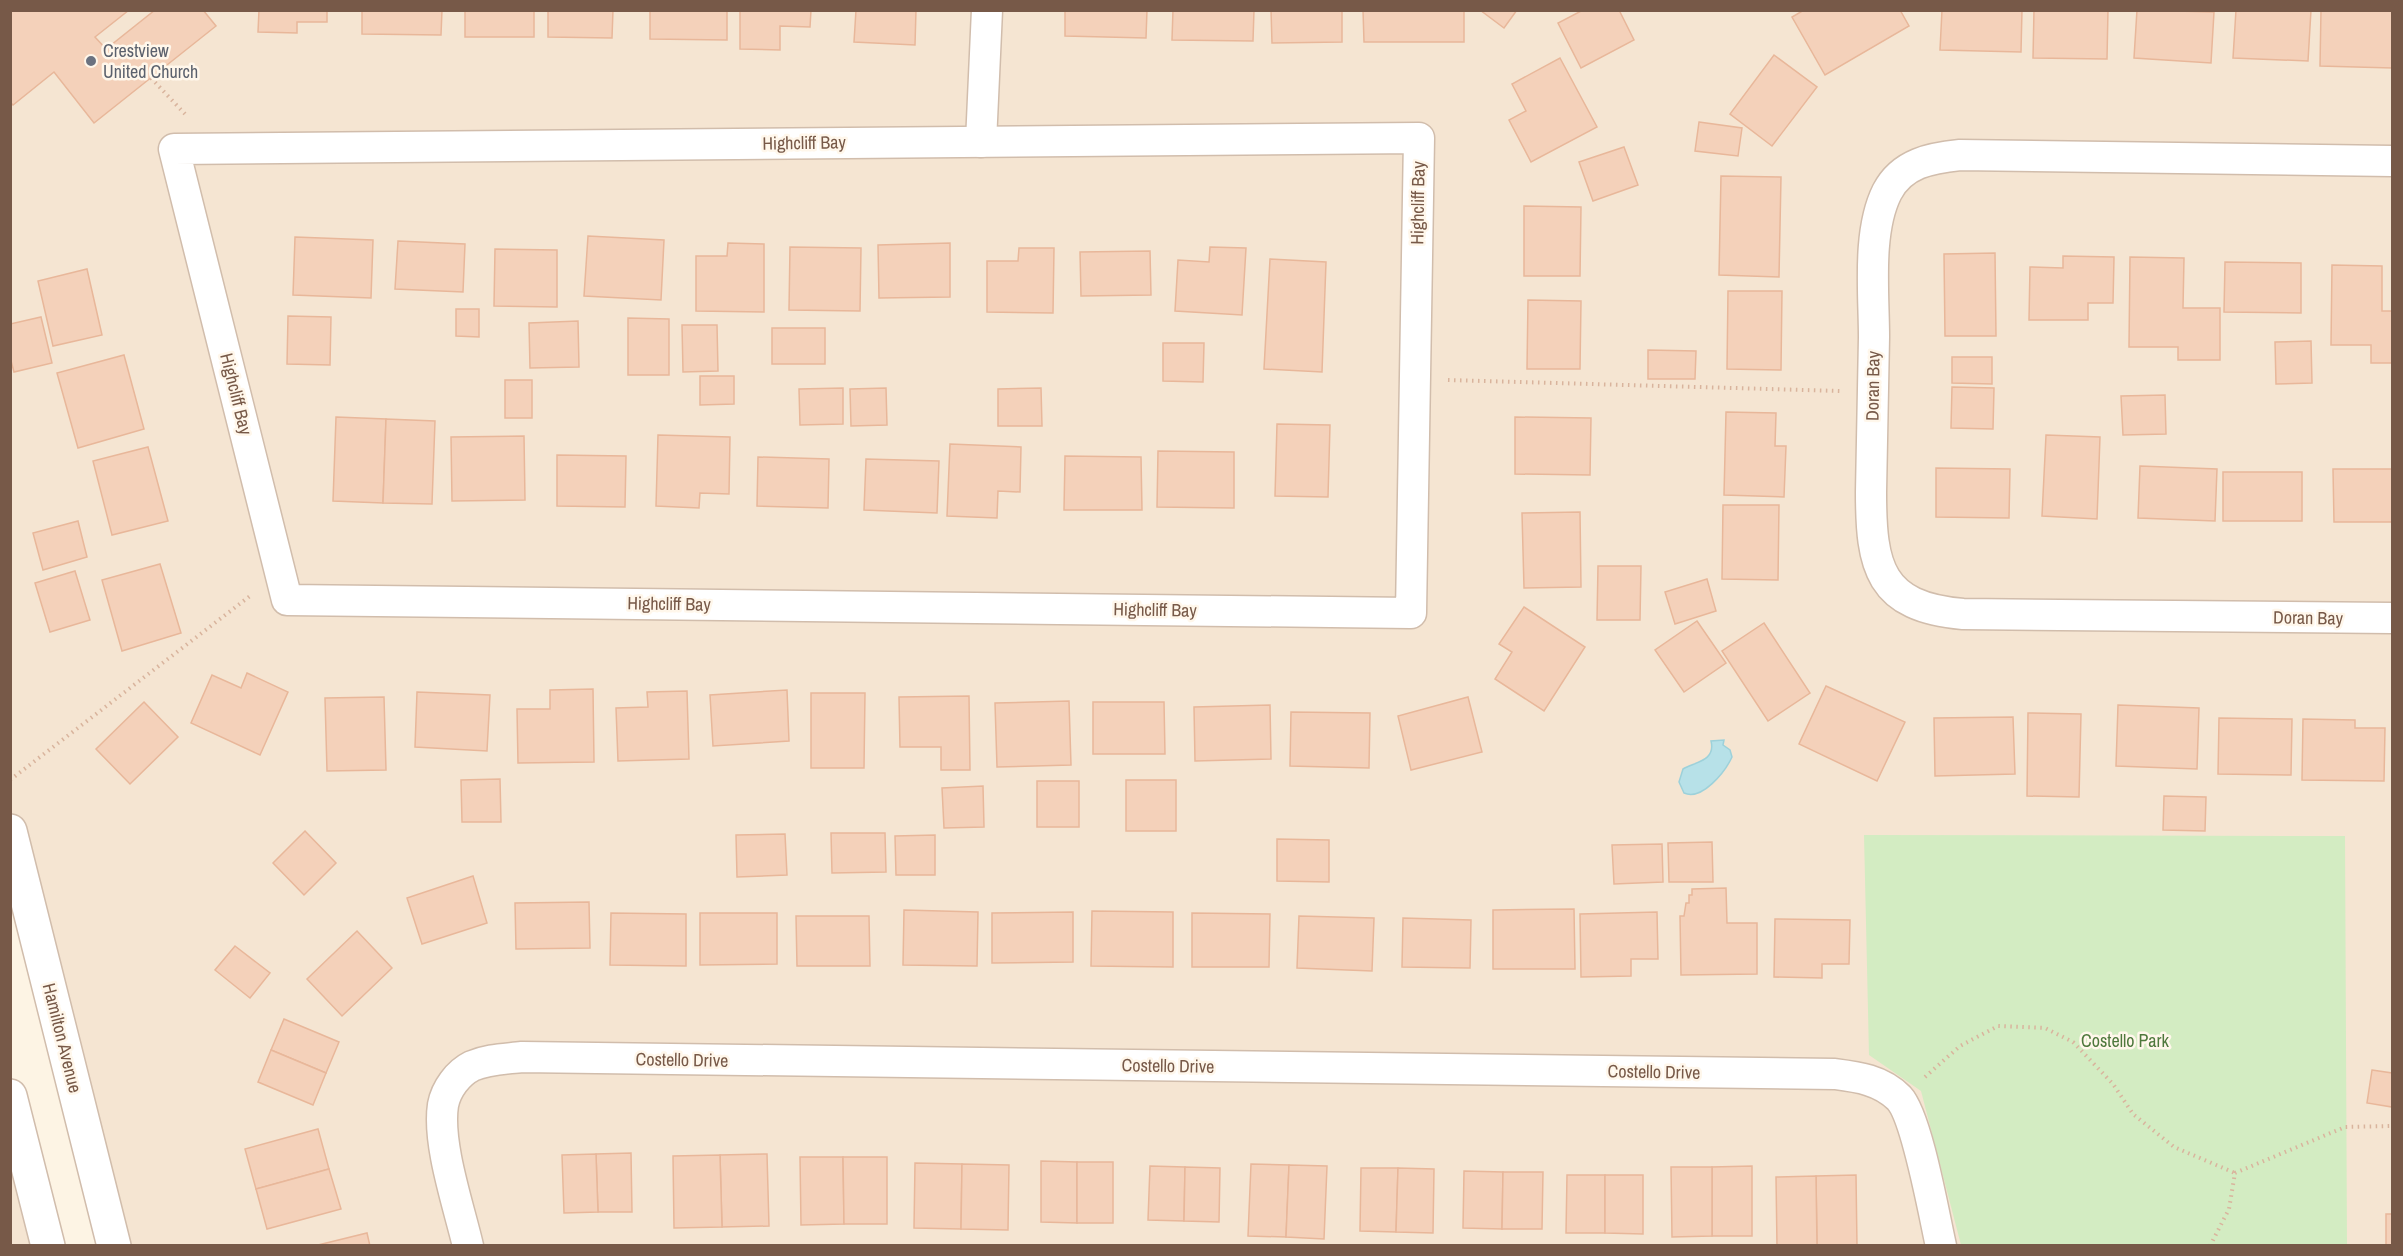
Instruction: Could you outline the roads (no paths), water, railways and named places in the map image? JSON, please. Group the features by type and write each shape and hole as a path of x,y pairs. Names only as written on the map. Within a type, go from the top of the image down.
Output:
{"street":[{"path":"981,142 987,10"},
{"name":"Highcliff Bay","path":"1419,138 1411,613 287,600 174,149 981,142 1419,138"},
{"name":"Doran Bay","path":"2392,161 1960,155 1935,157 1917,163 1902,173 1887,192 1874,241 1871,530 1876,558 1888,585 1918,607 1941,612 2392,618"},
{"name":"Hamilton Avenue","path":"10,831 114,1245"},
{"name":"Costello Drive","path":"468,1245 446,1150 442,1119 444,1102 451,1085 471,1067 496,1060 522,1058 1834,1074 1864,1077 1886,1088 1900,1099 1912,1124 1941,1245"},
{"path":"10,1096 48,1245"}],"water":[{"path":"1724,740 1723,745 1730,750 1732,757 1724,770 1705,789 1698,793 1684,793 1679,782 1683,769 1708,757 1712,748 1711,741"}],"place":[{"name":"Crestview United Church","path":"91,61"}],"park label":[{"name":"Costello Park","path":"2125,1041"}]}
